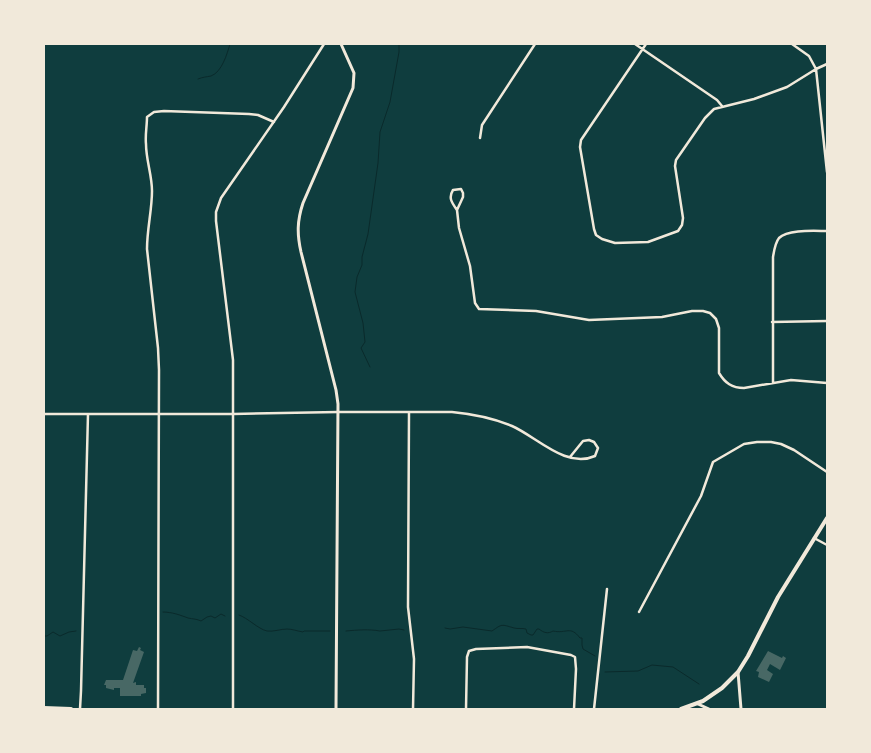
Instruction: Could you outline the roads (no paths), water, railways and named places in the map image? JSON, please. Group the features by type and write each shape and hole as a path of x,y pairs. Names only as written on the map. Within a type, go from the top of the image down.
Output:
{"main road":[{"path":"681,709 698,704 722,688 738,672 778,597 827,518"},
{"path":"44,708 71,709"}],"street":[{"path":"233,709 233,360 216,212 221,198 274,122 324,44"},
{"path":"336,709 338,412 336,390 301,252 297,227 304,204 353,88 354,73 341,44"},
{"path":"480,138 482,124 535,44"},
{"path":"635,44 718,100 722,106"},
{"path":"646,44 581,140 580,155 594,229 596,235 615,243 648,242 678,231 682,225 683,218 675,166 676,160 714,109 754,99 787,87 827,64"},
{"path":"792,44 809,56 816,69 826,145 827,172"},
{"path":"158,709 160,414 158,348 147,249 152,192 146,145 148,117 154,112 164,111 258,115 274,122"},
{"path":"457,210 463,197 461,189 453,190 450,198 457,210 470,266 475,303 479,310 536,311 589,320 662,317 692,311 703,311 710,313 716,319 719,328 719,373 730,385 744,388 791,380 827,383"},
{"path":"773,383 772,322 773,257 775,246 779,238 787,233 827,231"},
{"path":"772,322 827,321"},
{"path":"44,414 452,412 469,414 512,426 560,454 570,457 588,459 595,456 598,448 594,442 589,440 583,441 570,457"},
{"path":"409,413 408,607 414,659 413,709"},
{"path":"80,709 82,691 88,414"},
{"path":"639,612 700,496 713,462 744,444 771,442 794,450 827,472"},
{"path":"814,538 827,545"},
{"path":"594,709 608,588"},
{"path":"466,709 467,657 469,651 527,647 575,657 574,709"},
{"path":"738,672 741,709"},
{"path":"698,704 709,709"}],"waterway":[{"path":"198,79 211,76 218,71 230,44"},
{"path":"370,367 361,348 365,342 363,323 355,292 368,234 378,163 380,132 390,102 399,44"},
{"path":"163,612 201,621 211,616 215,618 221,614 225,616"},
{"path":"239,615 267,631 287,629 303,632 330,631"},
{"path":"445,628 463,627 492,631 504,625 526,629 527,633 531,635 537,629 548,633 553,631 571,631 582,638 583,649 595,656"},
{"path":"346,631 404,630"},
{"path":"44,636 53,632 60,636 76,631"},
{"path":"605,672 638,671 652,665 673,667 699,684"}]}
